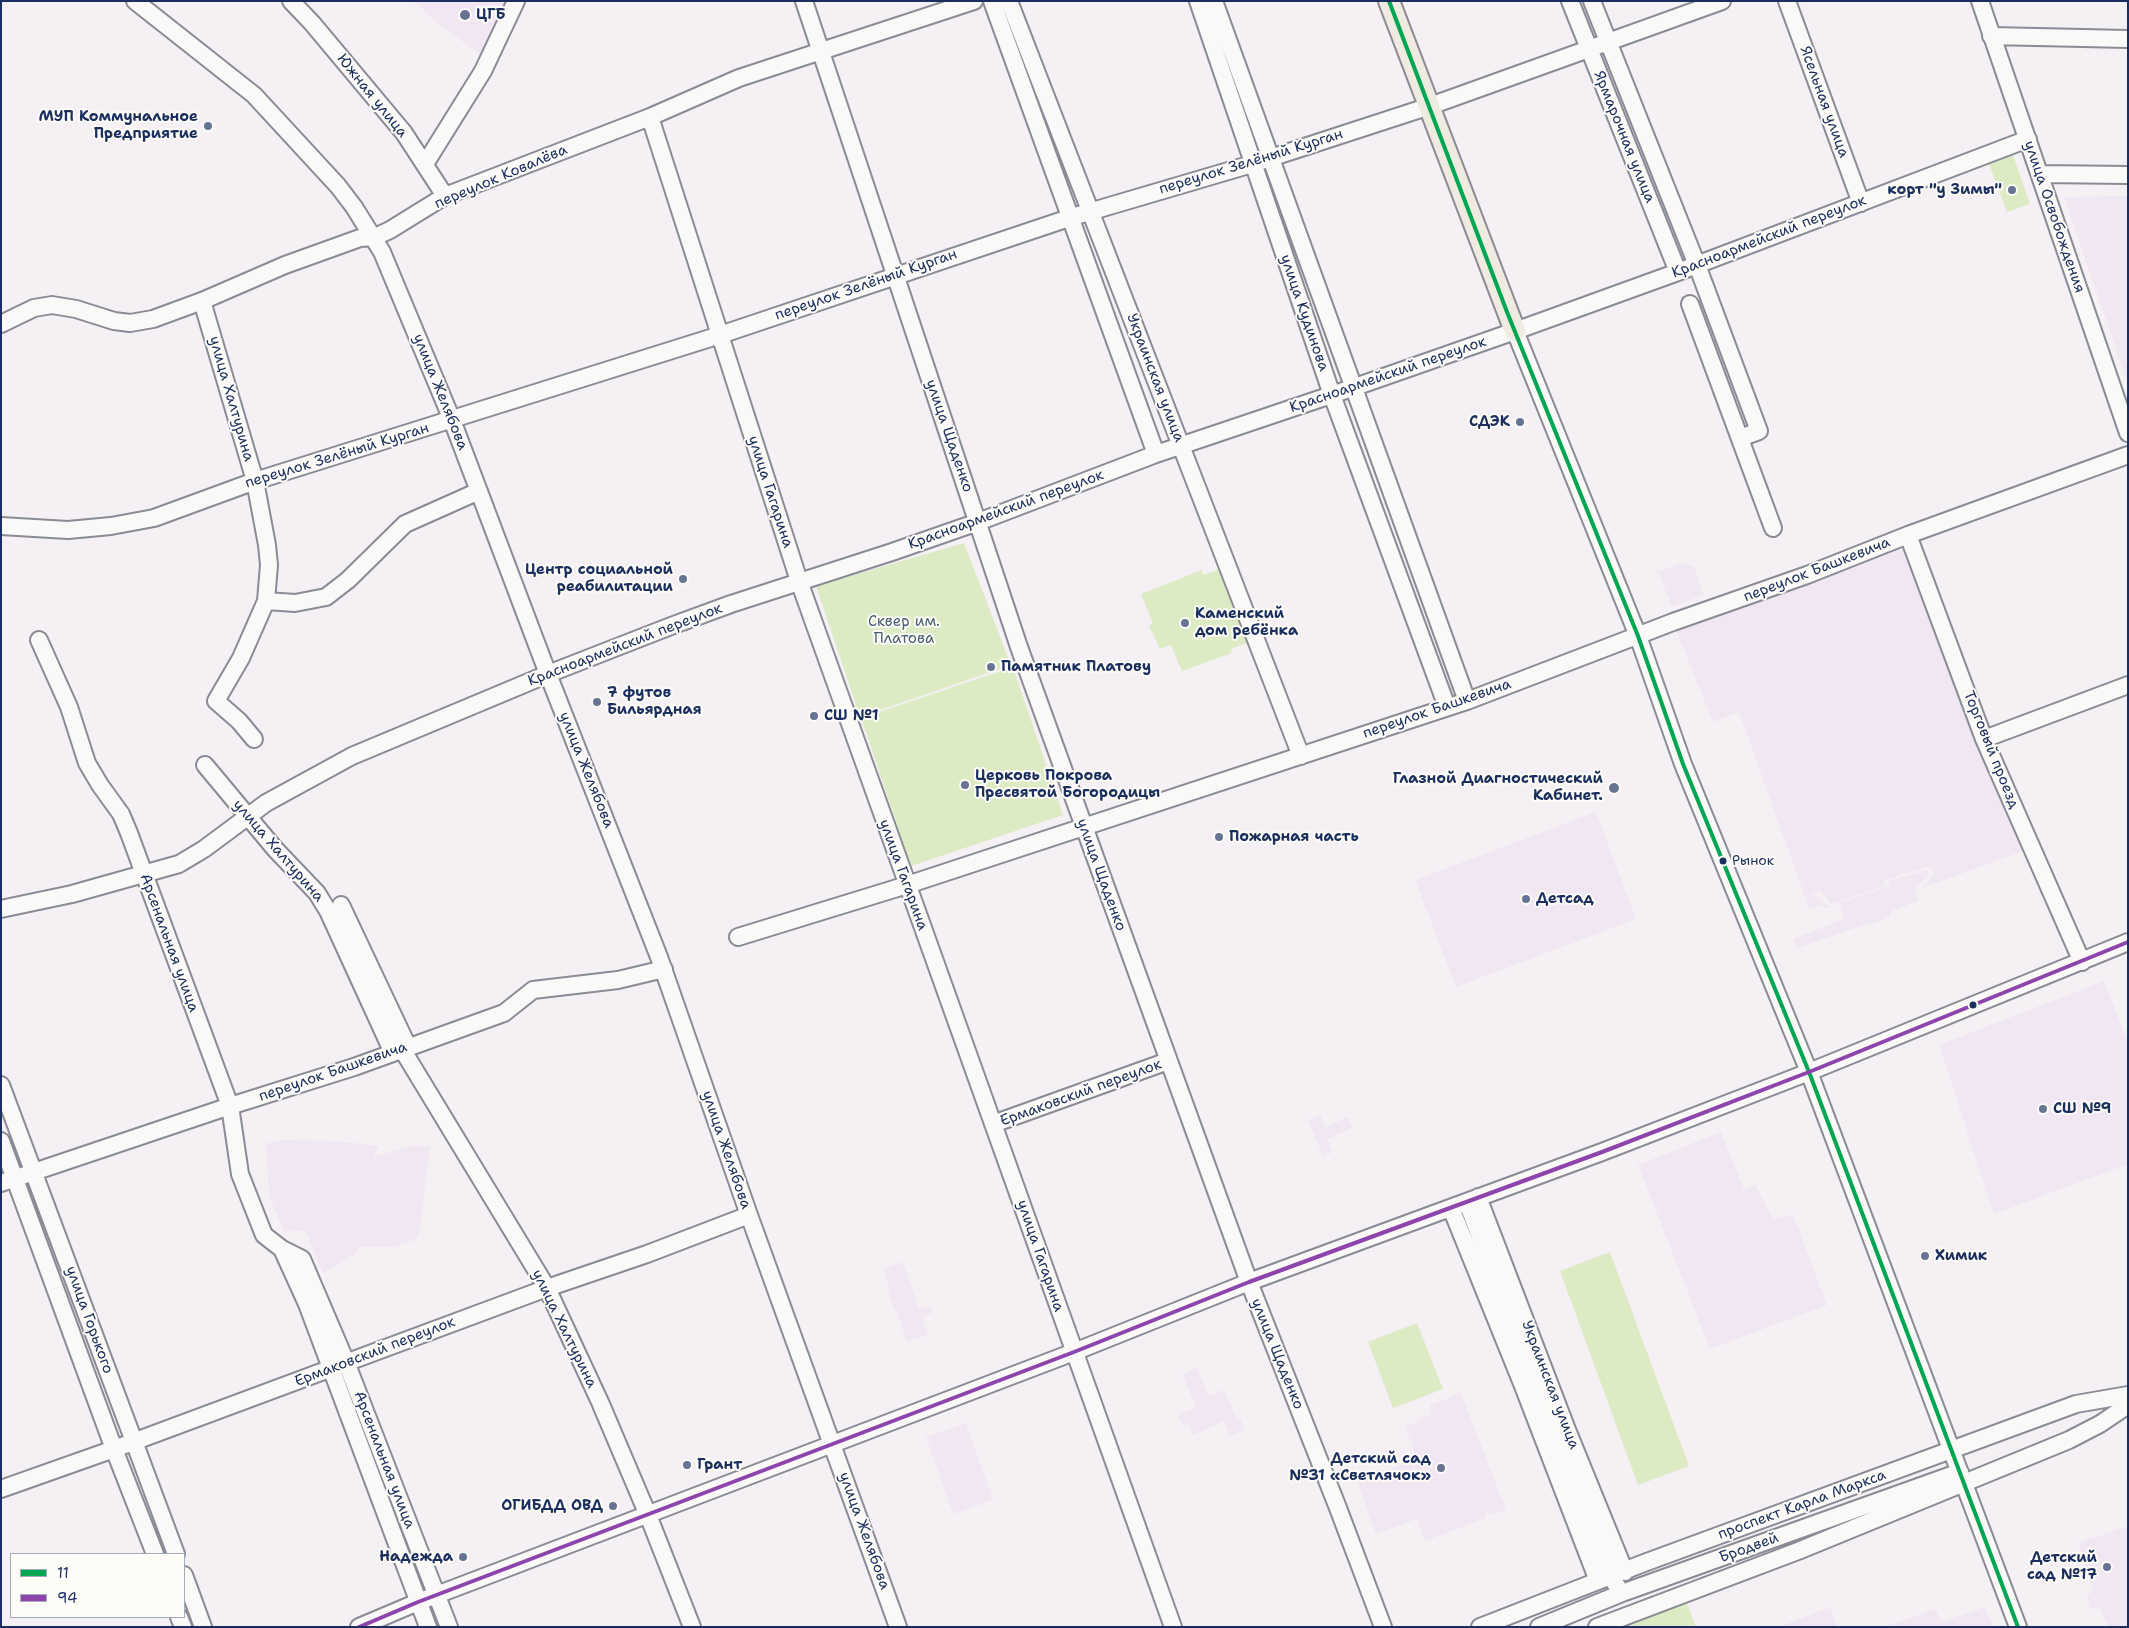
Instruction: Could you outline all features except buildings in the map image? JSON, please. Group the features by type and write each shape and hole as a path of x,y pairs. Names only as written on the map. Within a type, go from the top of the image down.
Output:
{"main road":[{"path":"1389,1 1514,331"}],"street":[{"name":"улица Желябова","path":"135,1 254,95 338,186 374,237 382,252 452,420 548,674 664,969 749,1215 898,1627"},
{"name":"Южная улица","path":"291,1 312,23 404,133 445,196"},
{"path":"425,164 483,71 516,1"},
{"name":"улица Щаденко","path":"804,1 1018,647 1249,1282 1383,1627"},
{"name":"переулок Ковалёва","path":"1,324 34,308 52,305 76,309 114,321 136,323 202,301 284,265 360,238 374,237 390,230 445,196 650,117 739,78 974,1"},
{"name":"Украинская улица","path":"992,1 1072,217 1156,454"},
{"name":"Украинская улица","path":"1009,1 1301,756"},
{"name":"улица Кудинова","path":"1198,1 1332,395 1447,707"},
{"name":"улица Кудинова","path":"1214,1 1352,388 1467,701"},
{"name":"Ярмарочная улица","path":"1570,1 1678,272"},
{"path":"1592,1 1697,265 1760,432 1740,438"},
{"name":"переулок Зелёный Курган","path":"1,526 68,530 111,526 154,518 255,481 720,335 894,275 1072,217 1252,164 1430,106 1722,1"},
{"name":"Ясельная улица","path":"1787,1 1861,202"},
{"name":"улица Освобождения","path":"1980,1 2128,433"},
{"path":"1991,36 2128,39"},
{"name":"улица Гагарина","path":"650,117 799,582 1173,1627"},
{"name":"Красноармейский переулок","path":"1,909 72,894 179,864 204,849 247,816 281,794 352,756 548,674 723,607 978,522 1181,445 1332,395 1514,331 1697,265 2028,139"},
{"path":"2040,174 2128,175"},
{"name":"улица Халтурина","path":"202,301 255,481 269,565 266,601 241,658 216,701 254,739"},
{"path":"1690,304 1773,528"},
{"path":"1514,331 1638,636 1683,764 1809,1072 2018,1627"},
{"name":"переулок Башкевича","path":"738,937 907,885 1467,701 1638,636 1807,575 1908,535 2128,455"},
{"path":"266,601 295,603 326,597 348,580 405,524 479,491"},
{"name":"Торговый проезд","path":"1908,535 1984,739 2082,962"},
{"name":"Арсенальная улица","path":"39,640 69,707 87,762 120,814 144,875 230,1106 240,1174 264,1235 282,1249 306,1304 338,1365 449,1627"},
{"path":"1984,739 2128,685"},
{"name":"улица Халтурина","path":"205,765 275,849 317,893 401,1049 546,1288 600,1402 648,1514 692,1627"},
{"path":"341,905 401,1049"},
{"path":"359,1627 418,1602 1074,1352 1249,1282 1451,1208 1809,1072 2128,942"},
{"name":"переулок Башкевича","path":"8,1181 230,1106 354,1067 504,1013 533,990 618,980 664,969"},
{"name":"Ермаковский переулок","path":"993,1124 1168,1061"},
{"name":"улица Горького","path":"1,1085 176,1553"},
{"name":"улица Горького","path":"1,1141 8,1181 155,1553"},
{"name":"Украинская улица","path":"1472,1200 1553,1432 1611,1577"},
{"name":"Украинская улица","path":"1451,1208 1523,1386 1553,1432 1611,1577"},
{"name":"Ермаковский переулок","path":"1,1489 114,1449 546,1288 647,1254 749,1215"},
{"name":"Арсенальная улица","path":"338,1365 428,1627"},
{"path":"2107,1398 2128,1384"},
{"name":"проспект Карла Маркса","path":"1480,1627 1951,1449 2076,1404 2128,1395"},
{"path":"1597,1627 1798,1551 1962,1478 2069,1440 2120,1415 2128,1405"},
{"name":"Бродвей","path":"1539,1627 1622,1593 1962,1478"},
{"path":"1611,1577 1622,1593 1630,1614"},
{"path":"185,1579 203,1627"}],"shaded area":[{"name":"ЦГБ","path":"414,1 508,1 482,55 443,28"},
{"path":"2128,196 2128,384 2064,197"},
{"path":"1908,535 2026,850 1922,888 1935,873 1930,866 1884,880 1885,886 1831,904 1820,891 1805,897 1739,712 1713,722 1673,622"},
{"path":"1681,563 1694,567 1703,595 1672,607 1658,572"},
{"name":"Детсад","path":"1596,812 1636,919 1456,987 1415,880"},
{"path":"1927,870 1929,876 1915,888 1918,901 1890,912 1891,916 1871,925 1869,923 1798,948 1793,939 1844,919 1839,903 1890,886 1889,881"},
{"path":"1813,895 1821,899 1828,907 1836,904 1825,909 1823,905 1809,909 1805,899"},
{"name":"СШ №9","path":"2104,981 2128,1042 2128,1164 1994,1214 1939,1045"},
{"path":"1320,1115 1325,1127 1348,1117 1353,1128 1327,1139 1333,1152 1323,1156 1308,1120"},
{"path":"1721,1132 1744,1189 1755,1185 1774,1220 1793,1214 1827,1305 1710,1349 1638,1165"},
{"path":"279,1140 336,1141 379,1146 373,1157 412,1146 430,1146 419,1235 414,1240 393,1247 361,1247 354,1255 323,1273 305,1230 284,1232 269,1196 266,1144"},
{"path":"903,1262 919,1309 931,1305 933,1312 922,1317 928,1335 907,1342 896,1310 894,1310 888,1294 891,1292 883,1269"},
{"path":"1197,1368 1209,1396 1224,1390 1237,1420 1240,1419 1245,1430 1230,1436 1224,1421 1193,1435 1189,1425 1184,1427 1178,1415 1196,1407 1182,1374"},
{"name":"Детский сад №31 «Светлячок»","path":"1461,1393 1506,1510 1492,1515 1490,1512 1485,1514 1486,1518 1425,1541 1417,1519 1376,1534 1357,1481 1417,1459 1405,1427 1418,1422 1417,1419 1431,1414 1430,1405"},
{"path":"966,1423 993,1500 953,1514 926,1437"},
{"name":"Детский сад №17","path":"2128,1526 2128,1627 2108,1627 2100,1609 2090,1608 2087,1596 2093,1590 2078,1543"},
{"path":"1830,1607 1838,1627 1779,1627"},
{"path":"1985,1607 1993,1627 1885,1627 1935,1609 1941,1622"}],"green space":[{"name":"корт \"у Зимы\"","path":"2013,155 2030,204 2007,212 1989,164"},
{"name":"Сквер им. Платова","path":"964,543 1011,665 860,717 816,586"},
{"path":"1223,568 1252,641 1231,649 1232,653 1182,671 1171,645 1160,649 1149,626 1153,623 1141,594 1202,570 1203,575"},
{"path":"1013,667 1063,815 911,866 861,718"},
{"path":"1610,1252 1689,1466 1638,1485 1560,1271"},
{"path":"1417,1323 1443,1389 1393,1408 1368,1342"},
{"path":"1686,1601 1696,1627 1613,1627"}],"transit line":[{"name":"11","path":"1389,1 1507,312 1638,636 1683,764 1809,1072 2018,1627"},
{"name":"94","path":"359,1627 418,1602 1074,1352 1249,1282 1602,1152 1809,1072 2128,942"}],"place":[{"name":"ЦГБ","path":"465,15"},
{"name":"МУП Коммунальное Предприятие","path":"208,126"},
{"name":"корт \"у Зимы\"","path":"2012,190"},
{"name":"СДЭК","path":"1520,422"},
{"name":"Центр социальной реабилитации","path":"683,579"},
{"name":"Каменский дом ребёнка","path":"1185,623"},
{"name":"Памятник Платову","path":"991,667"},
{"name":"7 футов Бильярдная","path":"597,702"},
{"name":"СШ №1","path":"814,716"},
{"name":"Церковь Покрова Пресвятой Богородицы","path":"965,785"},
{"name":"Глазной Диагностический Кабинет.","path":"1614,788"},
{"name":"Пожарная часть","path":"1219,837"},
{"name":"Рынок","path":"1723,861"},
{"name":"Детсад","path":"1526,899"},
{"name":"СШ №9","path":"2043,1109"},
{"name":"Химик","path":"1925,1256"},
{"name":"Грант","path":"687,1465"},
{"name":"Детский сад №31 «Светлячок»","path":"1441,1468"},
{"name":"ОГИБДД ОВД","path":"613,1506"},
{"name":"Надежда","path":"463,1557"},
{"name":"Детский сад №17","path":"2107,1567"}]}
